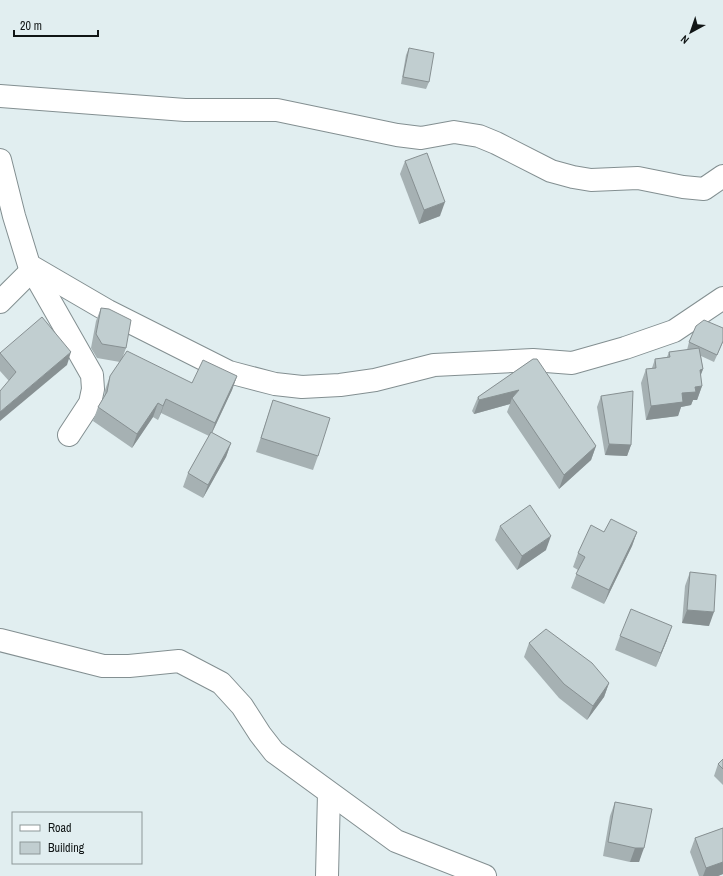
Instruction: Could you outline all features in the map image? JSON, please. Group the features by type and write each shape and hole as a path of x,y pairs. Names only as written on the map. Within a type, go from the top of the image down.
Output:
{"street":[{"path":"0,96 185,110 277,110 397,135 421,138 454,132 479,136 496,143 551,172 591,180 638,178 683,187 704,189 723,176"},
{"path":"0,160 14,216 31,267 92,375 93,389 90,403 69,435"},
{"path":"31,267 108,311 230,372 275,384 302,387 340,385 375,380 434,365 533,360 572,363 625,348 674,331 723,298"},
{"path":"0,302 31,267"},
{"path":"0,640 104,666 129,666 179,661 220,683 242,706 260,734 274,752 396,841 485,876"},
{"path":"327,876 329,793"}],"building":[{"path":"409,48 434,53 429,82 403,77"},
{"path":"427,153 445,202 424,210 405,161"},
{"path":"101,308 109,309 131,320 126,348 102,344 96,334"},
{"path":"42,317 71,352 0,412 0,391 16,372 0,353"},
{"path":"704,320 723,328 723,341 717,355 689,342 696,326"},
{"path":"699,348 703,369 700,370 702,386 695,387 696,392 682,393 683,402 651,406 646,369 656,368 655,359 670,357 669,352"},
{"path":"127,351 192,383 203,360 237,376 215,423 166,399 163,406 158,403 137,434 98,407 107,392 110,376"},
{"path":"533,359 537,359 596,446 564,475 512,398 519,390 479,400 478,397"},
{"path":"633,391 631,445 609,444 601,396"},
{"path":"273,400 330,418 318,456 261,438"},
{"path":"211,432 231,443 208,485 188,473"},
{"path":"530,505 551,536 522,556 500,526"},
{"path":"611,519 637,532 609,590 576,574 585,557 578,553 591,525 604,532"},
{"path":"690,572 716,575 714,612 687,610"},
{"path":"631,609 672,626 661,653 620,636"},
{"path":"546,629 592,663 609,683 593,706 564,684 529,643"},
{"path":"723,759 723,769 718,764"},
{"path":"615,802 652,809 644,848 635,848 608,842"},
{"path":"723,828 723,862 706,868 695,838"}]}
